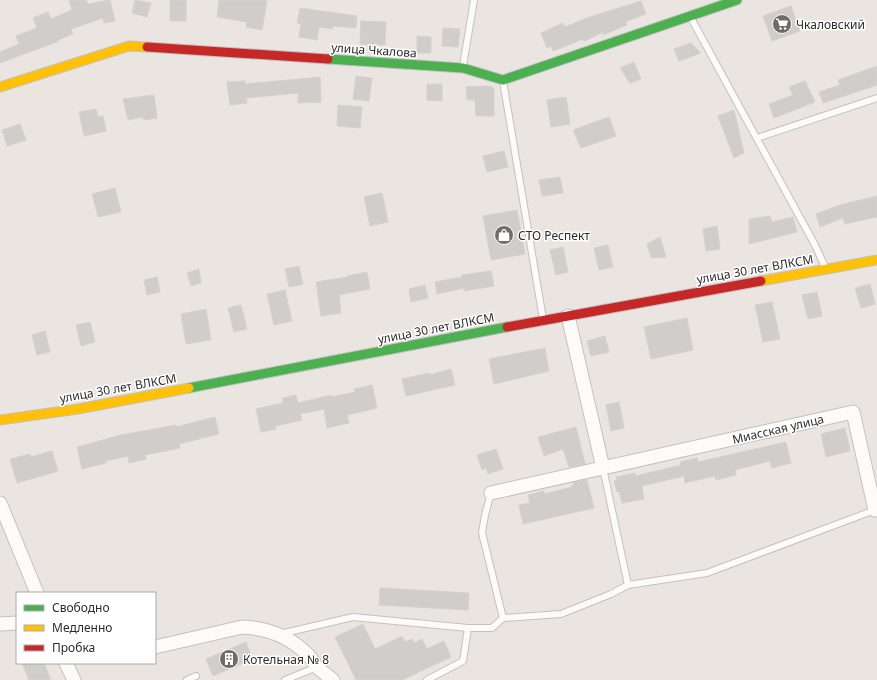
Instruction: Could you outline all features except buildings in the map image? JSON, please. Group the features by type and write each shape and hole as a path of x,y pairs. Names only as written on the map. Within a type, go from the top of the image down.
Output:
{"main road":[{"path":"503,80 738,0"},
{"name":"улица Чкалова","path":"0,87 129,46 463,68 503,80"},
{"name":"улица 30 лет ВЛКСМ","path":"0,420 78,409 544,320 877,260"}],"street":[{"path":"568,316 603,468"},
{"name":"Миасская улица","path":"491,493 853,412 876,510"},
{"path":"0,503 37,592"},
{"path":"0,624 16,623"},
{"path":"156,647 242,627 252,627 279,634 297,645 310,657 317,667 333,680"},
{"path":"66,664 74,680"}],"lane":[{"path":"463,68 474,0"},
{"path":"690,16 815,245 826,269"},
{"path":"503,80 544,320"},
{"path":"757,138 877,98"},
{"path":"603,468 628,584"},
{"path":"491,493 482,533 503,618"},
{"path":"279,634 353,617 468,628 492,628 503,618 561,614 611,594 628,584 707,573 876,510"},
{"path":"427,680 463,660 468,628"},
{"path":"285,680 317,667"},
{"path":"187,680 196,676"}],"traffic: fast":[{"path":"328,59 463,68 503,80 737,0"},
{"path":"189,388 507,327"}],"traffic: slow":[{"path":"0,87 129,46 147,47"},
{"path":"761,281 877,260"},
{"path":"0,420 78,409 189,388"}],"traffic: jam":[{"path":"147,47 328,59"},
{"path":"507,327 761,281"}],"place":[{"name":"Чкаловский","path":"782,24"},
{"name":"СТО Респект","path":"504,235"},
{"name":"Котельная № 8","path":"229,659"}]}
